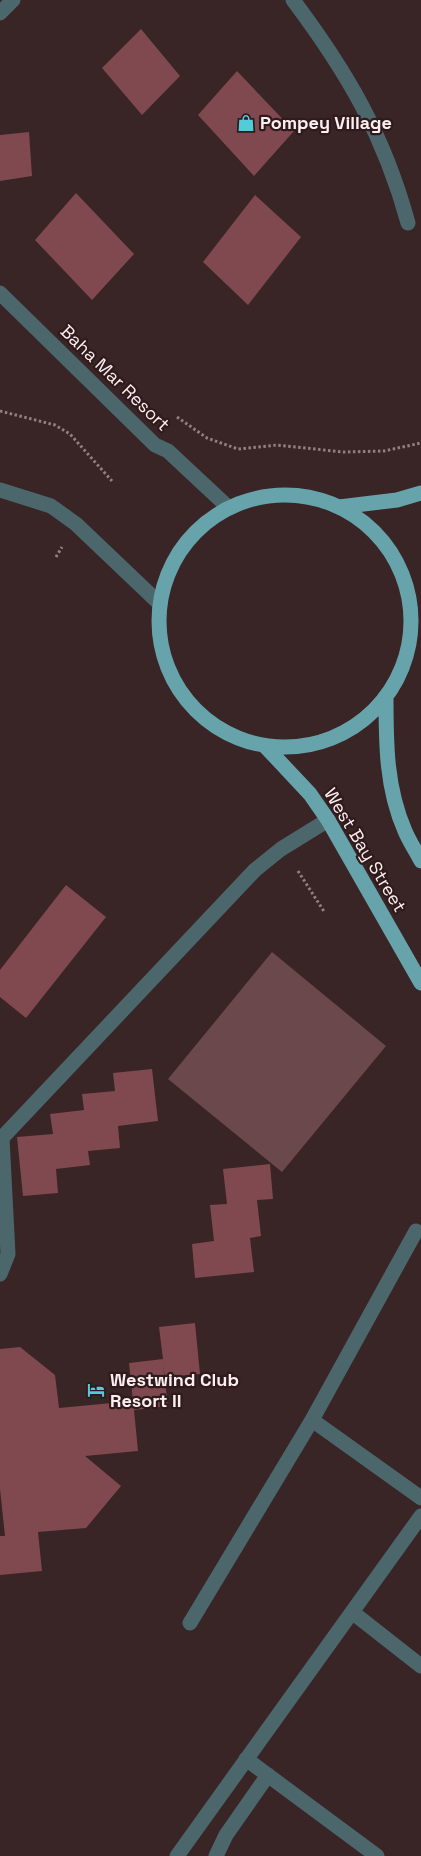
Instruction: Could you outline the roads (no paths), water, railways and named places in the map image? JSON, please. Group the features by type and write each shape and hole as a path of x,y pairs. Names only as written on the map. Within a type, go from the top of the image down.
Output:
{"main road":[{"path":"339,507 397,500 421,493"},
{"path":"276,495 308,498 339,507 362,522 382,541 397,564 416,612 406,659 386,697 365,719 340,735 325,741 296,748 265,746 241,740 219,729 199,714 183,696 170,674 162,651 158,627 159,603 164,583 172,564 183,546 196,531 212,518 230,508 276,495"},
{"path":"386,697 386,753 392,793 404,831 421,861"},
{"name":"West Bay Street","path":"265,746 310,794 328,820 421,983"}],"street":[{"path":"0,13 13,0"},
{"path":"293,0 323,40 364,107 398,185 408,223"},
{"name":"Baha Mar Resort","path":"0,293 155,445 168,451 230,508"},
{"path":"0,490 50,506 76,524 159,603"},
{"path":"0,1274 8,1254 1,1139 255,870 281,850 328,820"},
{"path":"190,1623 312,1420 416,1231"},
{"path":"312,1420 421,1498"},
{"path":"177,1856 421,1516"},
{"path":"352,1612 421,1666"},
{"path":"246,1759 377,1856"},
{"path":"216,1856 226,1835 268,1775"}],"place":[{"name":"Pompey Village","path":"246,123"},
{"name":"Westwind Club Resort II","path":"96,1390"}]}
